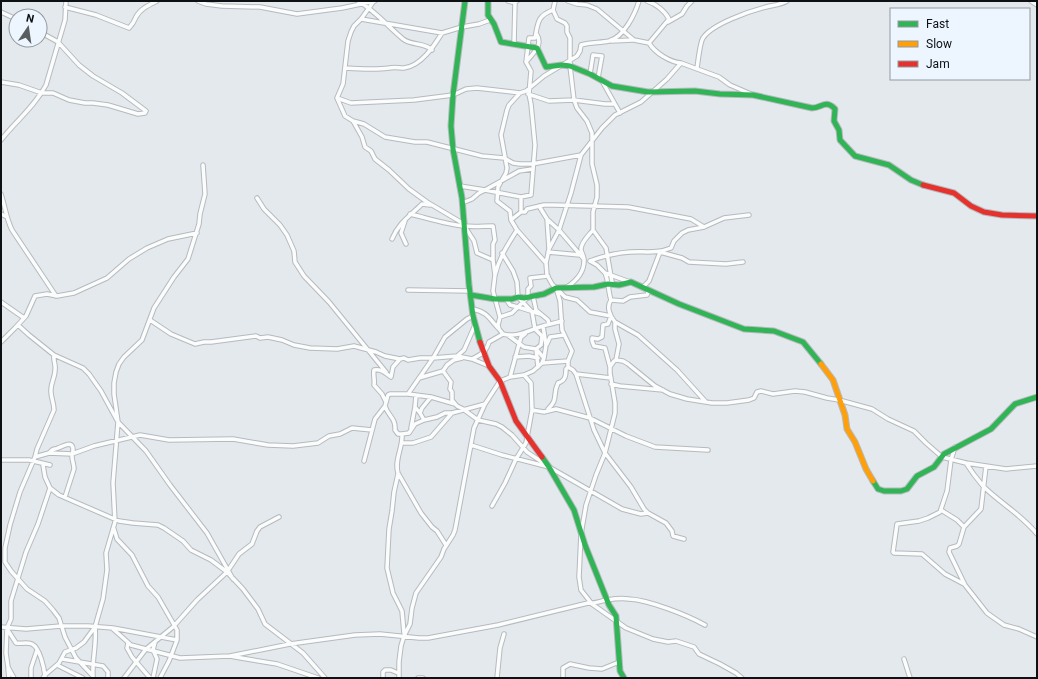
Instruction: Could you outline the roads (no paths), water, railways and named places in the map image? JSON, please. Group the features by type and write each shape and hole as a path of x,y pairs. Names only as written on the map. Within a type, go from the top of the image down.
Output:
{"street":[{"path":"1,140 42,92 46,85 65,20 66,1"},
{"path":"65,7 96,15 129,28 134,24 136,16 143,8 157,1"},
{"path":"198,1 206,4 222,6 260,6 297,14 314,13 348,7 360,2 375,1"},
{"path":"336,98 343,84 349,36 354,26 370,9 375,1"},
{"path":"465,1 453,95 451,126 453,149 460,186 475,323 489,366 500,381 516,421 549,467 574,510 581,534 617,620 616,628 620,671 624,678"},
{"path":"488,1 488,15 494,24 501,42 537,48"},
{"path":"508,1 516,1 514,44"},
{"path":"555,1 553,10 557,19 565,23 567,26 567,32 570,38 574,100 592,133 592,164 597,185 593,230 584,241 581,248 585,261 581,273 576,280 566,288"},
{"path":"568,1 579,2"},
{"path":"573,1 597,9 634,40"},
{"path":"610,41 623,30 631,20 639,1"},
{"path":"647,1 653,3 667,14 669,19 649,43"},
{"path":"665,24 682,14 692,1"},
{"path":"765,1 768,6"},
{"path":"696,68 703,38 715,28 746,13 787,1"},
{"path":"1031,1 1037,5"},
{"path":"360,2 411,44 428,46 432,50"},
{"path":"460,186 521,197 531,195 532,164 535,145 529,94 531,71 526,62 527,47 529,38 535,38 538,20 547,12 553,10"},
{"path":"361,19 442,33 490,20"},
{"path":"346,68 406,68 420,61 432,50 442,33"},
{"path":"526,62 540,42 536,33"},
{"path":"1,82 42,92 53,92 69,100 85,104 93,103 108,105 138,114 143,114 146,110 122,93 92,76 79,65 58,42 48,36"},
{"path":"537,48 546,67 571,63 580,51 581,45 589,42 634,40 649,43 652,48 675,63 682,63 720,77 730,85 753,95"},
{"path":"590,74 593,55 602,56 600,80 620,113"},
{"path":"571,63 600,80 618,87 654,91 695,91 720,94 753,95 812,108 816,108 823,104 831,105 835,109 834,121 839,130 839,139 855,156 889,165 911,180 954,193 971,206 984,212 1002,215 1037,216"},
{"path":"548,251 559,230 582,155 609,120 615,115 641,102 682,63"},
{"path":"546,263 517,230 511,220 510,211 497,200 498,187 507,168 501,135 507,110 520,93 526,91 544,76 562,65"},
{"path":"336,98 351,102 366,103 453,95 466,89 477,88 529,94 549,101 574,100 614,104"},
{"path":"336,98 345,116 352,121 364,124 385,137 415,142 427,142 482,156 504,158 513,163 532,164 582,155"},
{"path":"352,121 362,137 365,147 371,151 375,159 389,170 408,189 464,225 474,241 477,253 493,260"},
{"path":"160,678 169,661 170,655 177,640 177,630 165,612 158,597 146,582 132,555 116,539 114,528 113,483 118,422 114,383 119,364 124,357 142,340 158,300 188,259 197,233 204,194 203,165"},
{"path":"462,203 472,199 479,193 519,171 532,169"},
{"path":"1,194 7,218 12,230 25,248 37,270 56,296"},
{"path":"521,197 521,212"},
{"path":"257,198 264,209 280,225 287,235 294,250 295,262 304,276 329,302 391,377 393,367 400,359"},
{"path":"392,239 405,219 422,204 436,206"},
{"path":"511,220 521,212 525,212 527,209 544,205 628,207 691,220 704,227"},
{"path":"539,206 547,219 559,230 585,261"},
{"path":"1,214 7,218"},
{"path":"410,214 464,225 493,226 493,260 495,275"},
{"path":"643,287 649,281 660,252 671,248 674,241 682,233 688,230 704,227 724,218 749,216"},
{"path":"405,219 402,233 406,244"},
{"path":"547,219 548,251 546,263 548,276 552,284 565,297 576,300 590,312 611,316"},
{"path":"499,329 498,325 500,317 493,291 495,275 502,253 517,230"},
{"path":"593,230 604,243 608,255 612,282 608,284"},
{"path":"1,342 24,318 35,296 47,294 56,296 74,293 101,282 140,252 168,239 197,233"},
{"path":"548,251 580,255"},
{"path":"585,261 590,261 608,255 630,252 660,252 682,258 689,262 726,264 743,262"},
{"path":"473,309 480,310 487,315 503,334 524,347 536,349 541,345 542,336 535,329 532,312 518,297 517,282 513,271 502,253"},
{"path":"590,261 597,265 605,273 631,282 679,304 744,329 774,331 803,342 833,380 847,429 855,442 869,475 878,489 884,491 894,492 907,489 917,476 934,467 950,450 991,429 1015,404 1037,397"},
{"path":"605,273 611,300 608,303 611,316 615,322 638,335 677,370 706,402"},
{"path":"548,276 530,278 531,286 528,289 536,310 548,320 550,324"},
{"path":"408,290 471,293 495,299 506,299 544,294 556,288 594,287 608,284 619,285 631,282"},
{"path":"547,410 555,400 556,386 564,380 572,351 562,330 560,301 556,288"},
{"path":"611,300 623,301 630,297 644,297 647,295 649,290"},
{"path":"500,317 512,313 522,302 530,297"},
{"path":"506,299 510,306 540,314"},
{"path":"1,302 24,318"},
{"path":"408,394 445,337 474,316"},
{"path":"611,316 608,324 603,325 602,337 598,340 592,338 594,346 605,348 610,367 615,413 606,453 596,474 586,505 581,534 581,590 592,604 617,620 626,628 653,639 668,642 676,641 688,644 694,647 700,654 736,673 742,678"},
{"path":"150,320 171,334 195,344 256,336 260,338 268,337 282,340 294,345 310,348 337,349 354,346 385,356 400,359 404,358 408,360 457,356 472,359 489,366"},
{"path":"508,336 528,332 542,326 562,321"},
{"path":"610,367 616,360 619,344 615,322"},
{"path":"457,356 464,350 475,323"},
{"path":"18,325 54,355 83,368 89,374 101,391 118,422 146,451 207,533 227,571 255,605 266,624 303,653 325,678"},
{"path":"542,326 546,345"},
{"path":"510,377 521,337 528,332"},
{"path":"472,359 484,354 490,342 503,334"},
{"path":"399,678 400,651 404,636 410,624 416,593 441,557 446,545 456,530 474,428 485,404 500,381 510,377 524,375 538,367 543,361 546,345 550,337 564,335"},
{"path":"536,349 538,367"},
{"path":"536,349 543,361"},
{"path":"54,355 53,359 56,369 51,382 54,410 37,449 32,468 20,492 3,548 5,562 27,589 45,601 59,618 71,650 79,662 94,677"},
{"path":"515,357 529,356 543,361 568,361"},
{"path":"418,379 443,371 447,365 454,360 463,358"},
{"path":"616,360 623,361 628,364 670,394 687,399 726,403 749,400 754,398 757,392 761,390 773,394 800,391 872,409 888,419 914,431 942,457 966,463 1010,470 1037,466"},
{"path":"568,368 573,370 576,374 594,430 606,453 648,513 666,523 672,531 673,536 684,539"},
{"path":"386,372 374,370 374,385 382,394 395,424 395,430 398,434 409,433 415,424 424,420 437,417 445,413 452,413 485,404"},
{"path":"443,371 450,382 452,397 455,404 459,408 463,409 478,420 502,427 512,435 527,452 549,467 622,509 641,514 648,513"},
{"path":"576,374 611,378"},
{"path":"492,506 527,438 532,410 531,383 524,375"},
{"path":"612,384 664,390"},
{"path":"364,461 375,419 386,404 388,395 408,394 432,397 455,404"},
{"path":"409,433 416,395"},
{"path":"420,413 422,408 432,397"},
{"path":"415,407 424,420"},
{"path":"532,410 544,412 547,410 556,409 590,418 611,427 626,436 655,447 708,450"},
{"path":"402,443 412,443 431,437 452,413"},
{"path":"49,453 72,454 140,434 169,440 233,439 274,446 293,446 318,442 329,436 340,434 352,428 372,430"},
{"path":"402,434 402,443 397,466 398,473 389,529 388,568 393,593 402,611 404,636"},
{"path":"35,458 49,453 64,444 69,444 72,446 74,469 65,497"},
{"path":"471,445 549,467"},
{"path":"955,447 942,510 928,518 915,522 897,524 893,552 922,554 945,574 965,585"},
{"path":"1,460 9,459 50,465"},
{"path":"966,463 983,486 1009,509 1028,523 1037,534"},
{"path":"43,465 45,477 50,488 55,493 119,521 158,525 182,541 191,550 204,555 227,571"},
{"path":"986,466 981,509 964,527 960,544 950,548 949,552 965,585 979,605 992,618 1004,625 1036,636 1037,641"},
{"path":"398,473 421,513 437,531 446,545"},
{"path":"9,678 6,654 7,628 11,619 11,600 26,552 38,524 50,488"},
{"path":"942,510 957,520 964,527"},
{"path":"124,678 146,649 174,625 227,571 239,554 252,544 257,531 279,517"},
{"path":"45,677 62,659 66,652 76,648 84,642 95,627 103,599 107,570 106,553 114,528"},
{"path":"113,628 128,643 180,658 190,658 230,656 290,644 355,635 380,634 428,638 498,625 588,603 592,604 608,600 628,599 645,602 692,617 705,625"},
{"path":"1,628 26,629 61,626 113,628 158,638 177,640"},
{"path":"94,677 92,663 96,638 95,627"},
{"path":"7,628 16,643 31,644 34,646 41,657 45,677"},
{"path":"497,678 504,634"},
{"path":"153,678 157,659 153,650 158,638"},
{"path":"128,643 128,651 150,678"},
{"path":"30,678 31,668 37,650"},
{"path":"230,656 277,664 318,678"},
{"path":"62,659 103,666 106,669 108,678"},
{"path":"904,659 910,678"},
{"path":"563,678 564,668 570,664 602,669 619,662"},
{"path":"57,664 83,678"},
{"path":"8,667 14,678"},
{"path":"383,678 383,672 385,670 391,670 398,673"}]}
